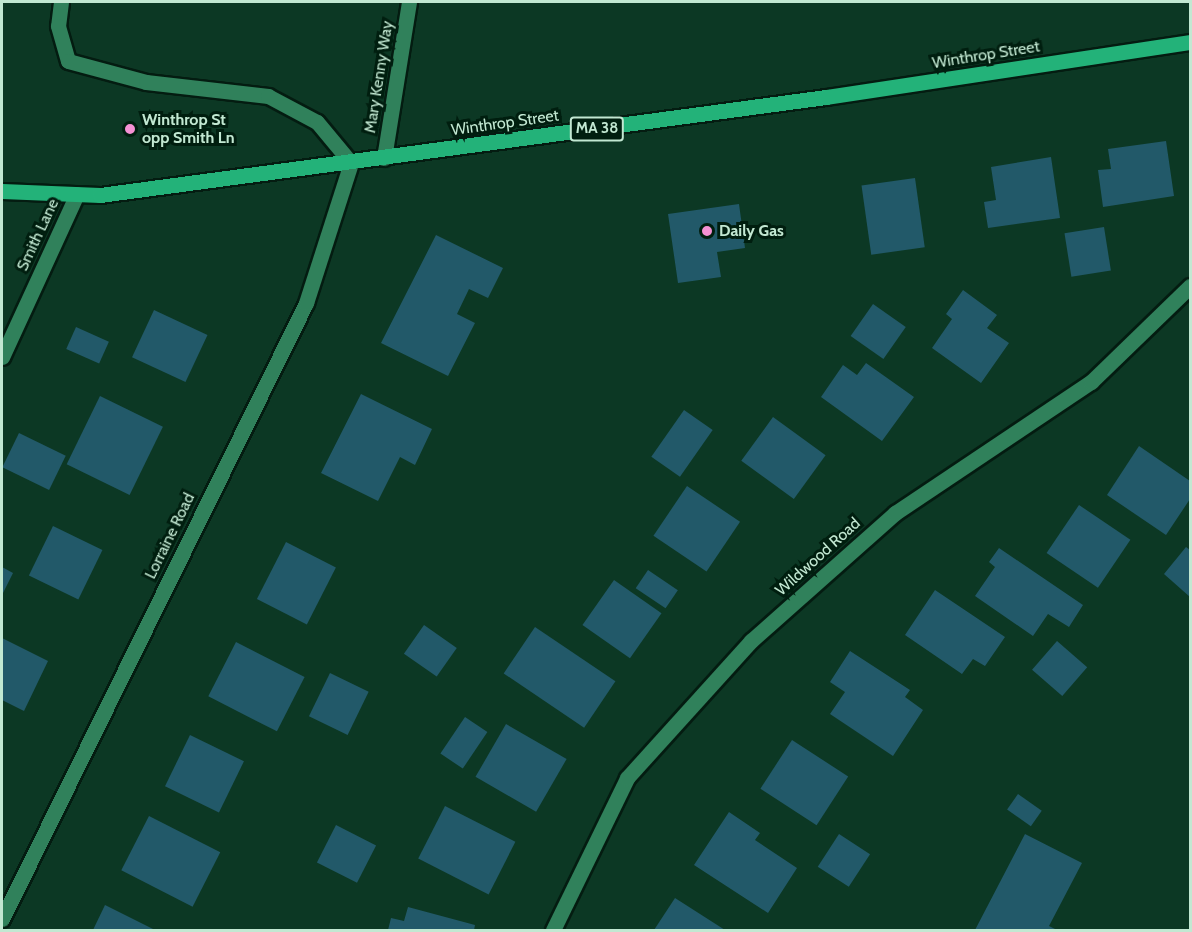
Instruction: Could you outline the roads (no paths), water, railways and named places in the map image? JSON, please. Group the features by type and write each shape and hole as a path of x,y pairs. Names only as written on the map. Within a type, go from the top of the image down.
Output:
{"main road":[{"name":"Winthrop Street","path":"2,191 100,195 351,163 1191,42"}],"street":[{"path":"61,2 58,26 68,61 147,82 268,96 317,122 351,163"},
{"name":"Mary Kenny Way","path":"384,158 409,2"},
{"name":"Lorraine Road","path":"2,919 306,303 351,163"},
{"name":"Smith Lane","path":"2,357 77,194"},
{"name":"Wildwood Road","path":"553,930 627,778 751,641 895,513 1091,382 1191,286"}],"place":[{"name":"Winthrop St opp Smith Ln","path":"130,129"},
{"name":"Daily Gas","path":"707,231"}]}
